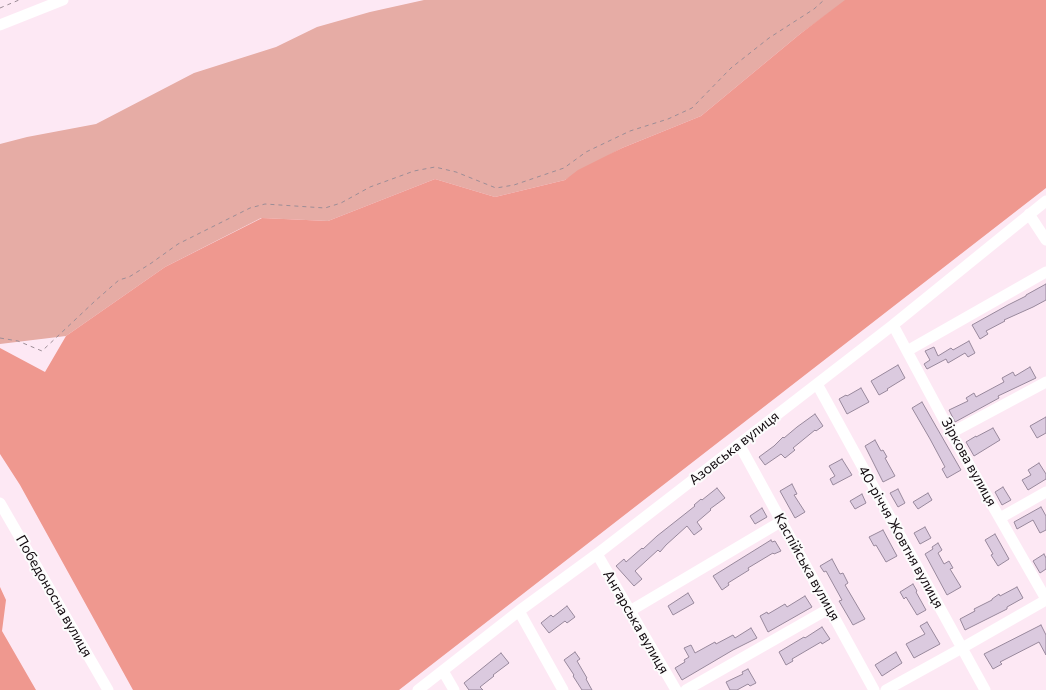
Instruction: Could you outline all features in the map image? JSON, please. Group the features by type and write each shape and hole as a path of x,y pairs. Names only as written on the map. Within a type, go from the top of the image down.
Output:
{"street":[{"path":"0,25 44,4 63,0"},
{"name":"Азовська вулиця","path":"418,690 893,325 1046,201"},
{"path":"1029,214 1046,240"},
{"path":"907,351 1046,272"},
{"name":"Зіркова вулиця","path":"893,325 1046,599"},
{"path":"952,433 1046,382"},
{"name":"40-річчя Жовтня вулиця","path":"817,384 985,690"},
{"name":"Каспійська вулиця","path":"739,444 874,690"},
{"path":"1000,518 1046,492"},
{"name":"Победоносна вулиця","path":"0,503 108,690"},
{"path":"630,611 782,521"},
{"name":"Ангарська вулиця","path":"597,554 676,690"},
{"path":"886,690 1046,599"},
{"path":"686,690 830,608"},
{"path":"519,611 563,690"},
{"path":"443,671 454,690"}],"path":[{"path":"0,8 19,0"},
{"path":"0,338 18,341 42,351 118,280 129,277 178,244 250,208 266,204 326,208 341,203 370,187 414,171 436,167 456,172 496,188 514,185 564,168 586,152 630,131 668,119 692,108 732,68 769,38 814,9 824,0"}],"shaded area":[{"path":"424,0 847,0 800,34 701,116 622,148 565,180 495,197 435,179 328,221 261,218 165,267 66,336 0,344 0,144 96,124 194,73 276,47 317,27 370,12"},
{"path":"845,0 1046,0 1046,188 399,690 133,690 20,485 0,454 0,348 45,372 66,336 165,267 262,218 328,221 435,179 495,197 565,180 578,170 622,148 701,116 800,34"},
{"path":"0,587 6,600 2,631 36,690 0,690"}],"building":[{"path":"1046,284 1046,300 1004,320 986,331 988,334 980,339 972,325"},
{"path":"969,341 975,353 968,357 965,353 948,363 946,359 927,369 924,364 930,360 925,351 934,347 938,356 951,348 953,350"},
{"path":"898,365 905,378 879,395 871,381"},
{"path":"1030,367 1036,378 998,396 999,398 955,422 949,410 968,401 966,398 974,393 976,397 1004,382 1002,378 1013,372 1015,376"},
{"path":"861,388 869,402 847,414 839,399"},
{"path":"922,402 961,470 947,478 942,469 945,467 912,408"},
{"path":"815,414 823,426 815,430 793,448 795,450 785,458 781,454 765,465 759,457"},
{"path":"1046,417 1046,433 1037,438 1030,426"},
{"path":"993,428 1000,440 974,456 966,442"},
{"path":"875,440 887,457 885,458 895,476 883,482 865,446"},
{"path":"842,459 852,475 833,485 830,479 835,476 829,466"},
{"path":"1039,463 1046,474 1046,479 1028,490 1022,480 1031,475 1028,470"},
{"path":"792,484 797,494 794,495 805,512 795,518 780,491"},
{"path":"1003,487 1011,500 1002,505 995,492"},
{"path":"717,488 725,498 697,522 702,529 694,535 687,526 660,552 658,550 635,571 642,579 634,586 616,566 624,559 626,562 643,549 701,499"},
{"path":"898,489 905,503 898,507 890,493"},
{"path":"928,493 932,500 918,509 913,502"},
{"path":"862,494 866,503 855,509 850,501"},
{"path":"1041,507 1046,516 1046,530 1040,533 1033,520 1017,529 1014,522"},
{"path":"762,508 767,517 755,524 750,516"},
{"path":"925,527 931,538 920,544 914,533"},
{"path":"883,530 897,556 886,562 869,537"},
{"path":"995,534 1009,559 998,566 985,540"},
{"path":"771,540 772,542 775,541 781,551 773,553 748,568 749,570 728,583 729,585 722,590 713,576"},
{"path":"938,543 942,550 938,553 944,564 949,561 953,568 950,569 961,587 947,595 925,554"},
{"path":"1044,554 1046,569 1040,573 1033,561"},
{"path":"832,559 840,574 843,573 848,583 845,585 865,619 853,625 839,601 842,600 826,571 824,572 820,566"},
{"path":"913,584 926,610 917,615 906,597 904,599 900,592"},
{"path":"1017,587 1023,598 1007,607 1007,609 965,630 960,619 999,594 1000,596"},
{"path":"688,593 694,603 673,615 668,606"},
{"path":"805,596 812,607 768,632 760,616 767,612 768,614 785,604 787,607"},
{"path":"567,606 575,617 567,623 565,621 549,633 541,623 551,615 553,617"},
{"path":"927,622 940,644 914,658 906,644 925,634 920,626"},
{"path":"1041,625 1046,635 1046,655 1039,642 1000,662 1002,664 993,669 984,654"},
{"path":"822,627 830,639 822,644 821,642 792,659 793,661 786,665 779,652"},
{"path":"751,628 757,638 682,680 675,668 689,657 684,648 691,645 695,653 733,635 735,638"},
{"path":"575,652 580,659 577,661 592,690 582,690 564,660"},
{"path":"896,652 902,663 882,676 875,665"},
{"path":"501,653 509,663 480,687 483,690 469,690 464,683"},
{"path":"748,669 756,683 750,686 748,684 737,690 730,690 726,682 743,674 742,672"}]}
